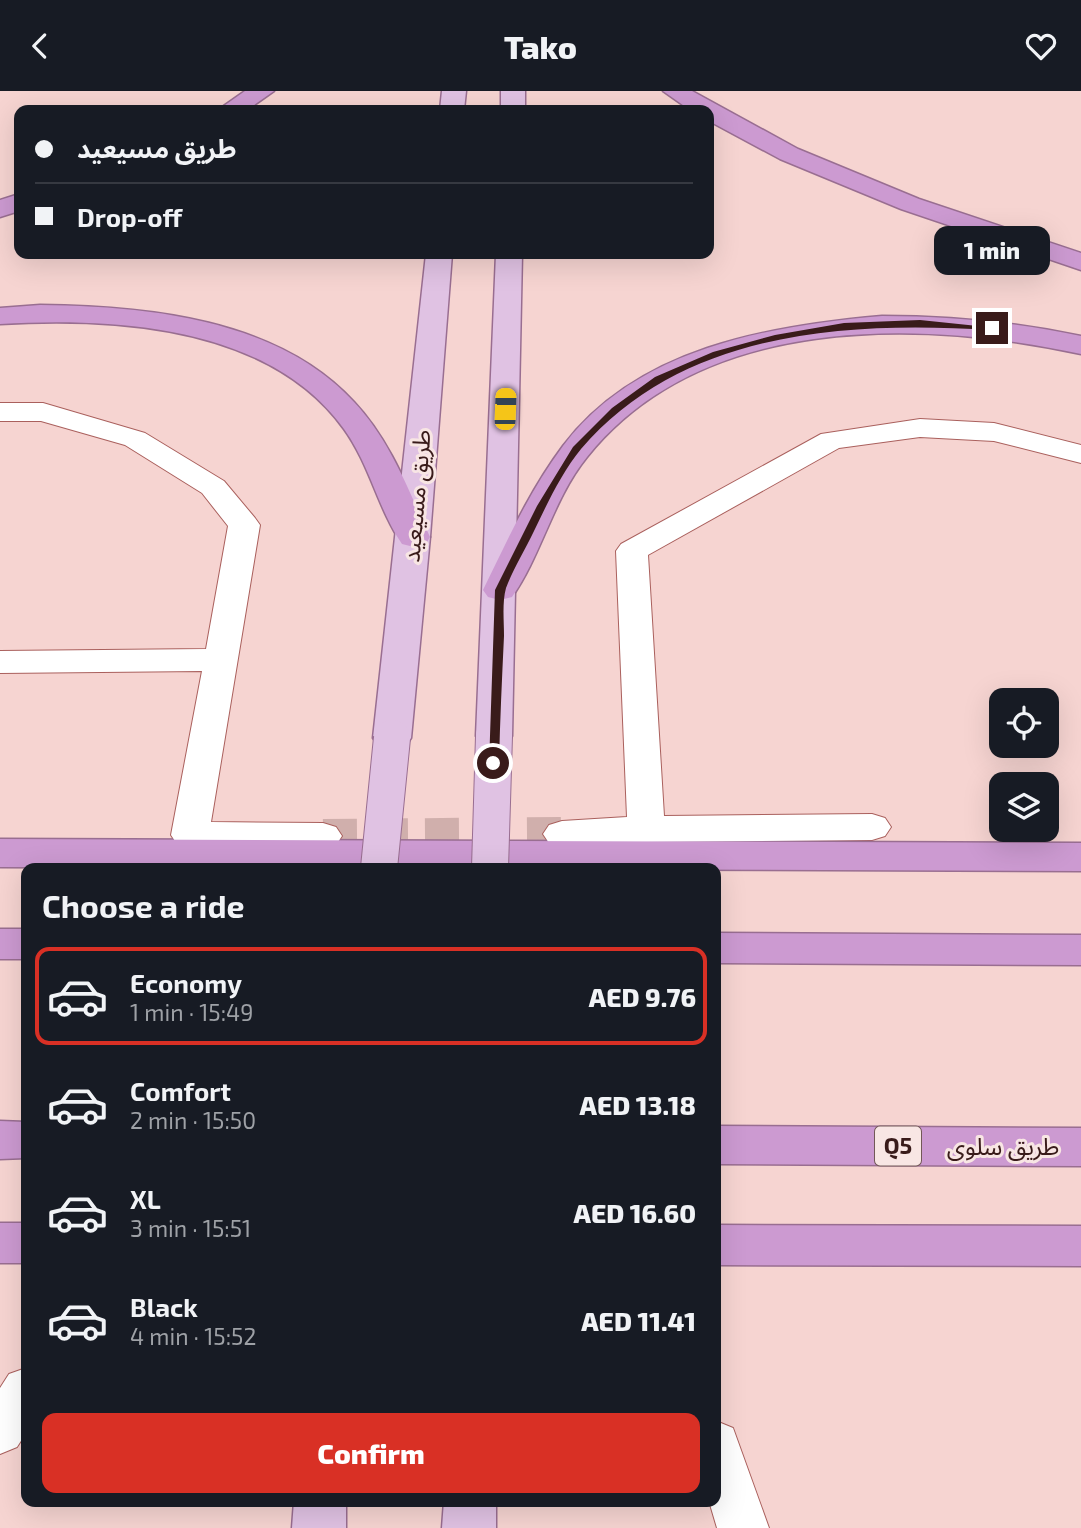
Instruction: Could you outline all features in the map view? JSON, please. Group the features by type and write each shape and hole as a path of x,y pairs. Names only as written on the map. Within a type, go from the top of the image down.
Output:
{"highway":[{"path":"238,105 262,91"},
{"path":"675,91 697,105"},
{"path":"714,115 789,154 910,204 1081,262"},
{"path":"0,316 101,314 175,325 235,342 288,366 330,395 360,430 414,537"},
{"path":"500,590 542,506 576,449 616,409 658,379 716,353 775,337 844,325 920,323 992,328 1081,345"},
{"path":"993,856 1081,846"},
{"path":"0,853 1081,857"},
{"path":"0,944 21,944"},
{"path":"721,948 1081,950"},
{"path":"0,1140 21,1140"},
{"name":"طريق سلوى","path":"721,1145 1081,1147"},
{"path":"0,1243 21,1243"},
{"path":"721,1245 1081,1246"},
{"path":"985,1246 1081,1268"}],"main road":[{"name":"طريق مسيعيد","path":"380,863 414,537 439,259"},
{"path":"490,863 509,259"},
{"path":"319,1528 320,1507"},
{"path":"470,1507 470,1528"}],"street":[{"path":"0,412 43,412 135,439 213,487 244,525 218,660 190,835 323,836"},
{"path":"646,829 632,551 831,440 920,428 981,431 1053,445 1081,454"},
{"path":"0,662 218,660"},
{"path":"562,834 646,829 872,827"},
{"path":"0,1431 21,1399"},
{"path":"721,1460 743,1528"}],"tunnel":[{"path":"323,836 562,834"}],"route":[{"path":"493,763 500,590 542,506 576,449 616,409 658,379 716,353 775,337 844,325 920,323 992,328"}]}
